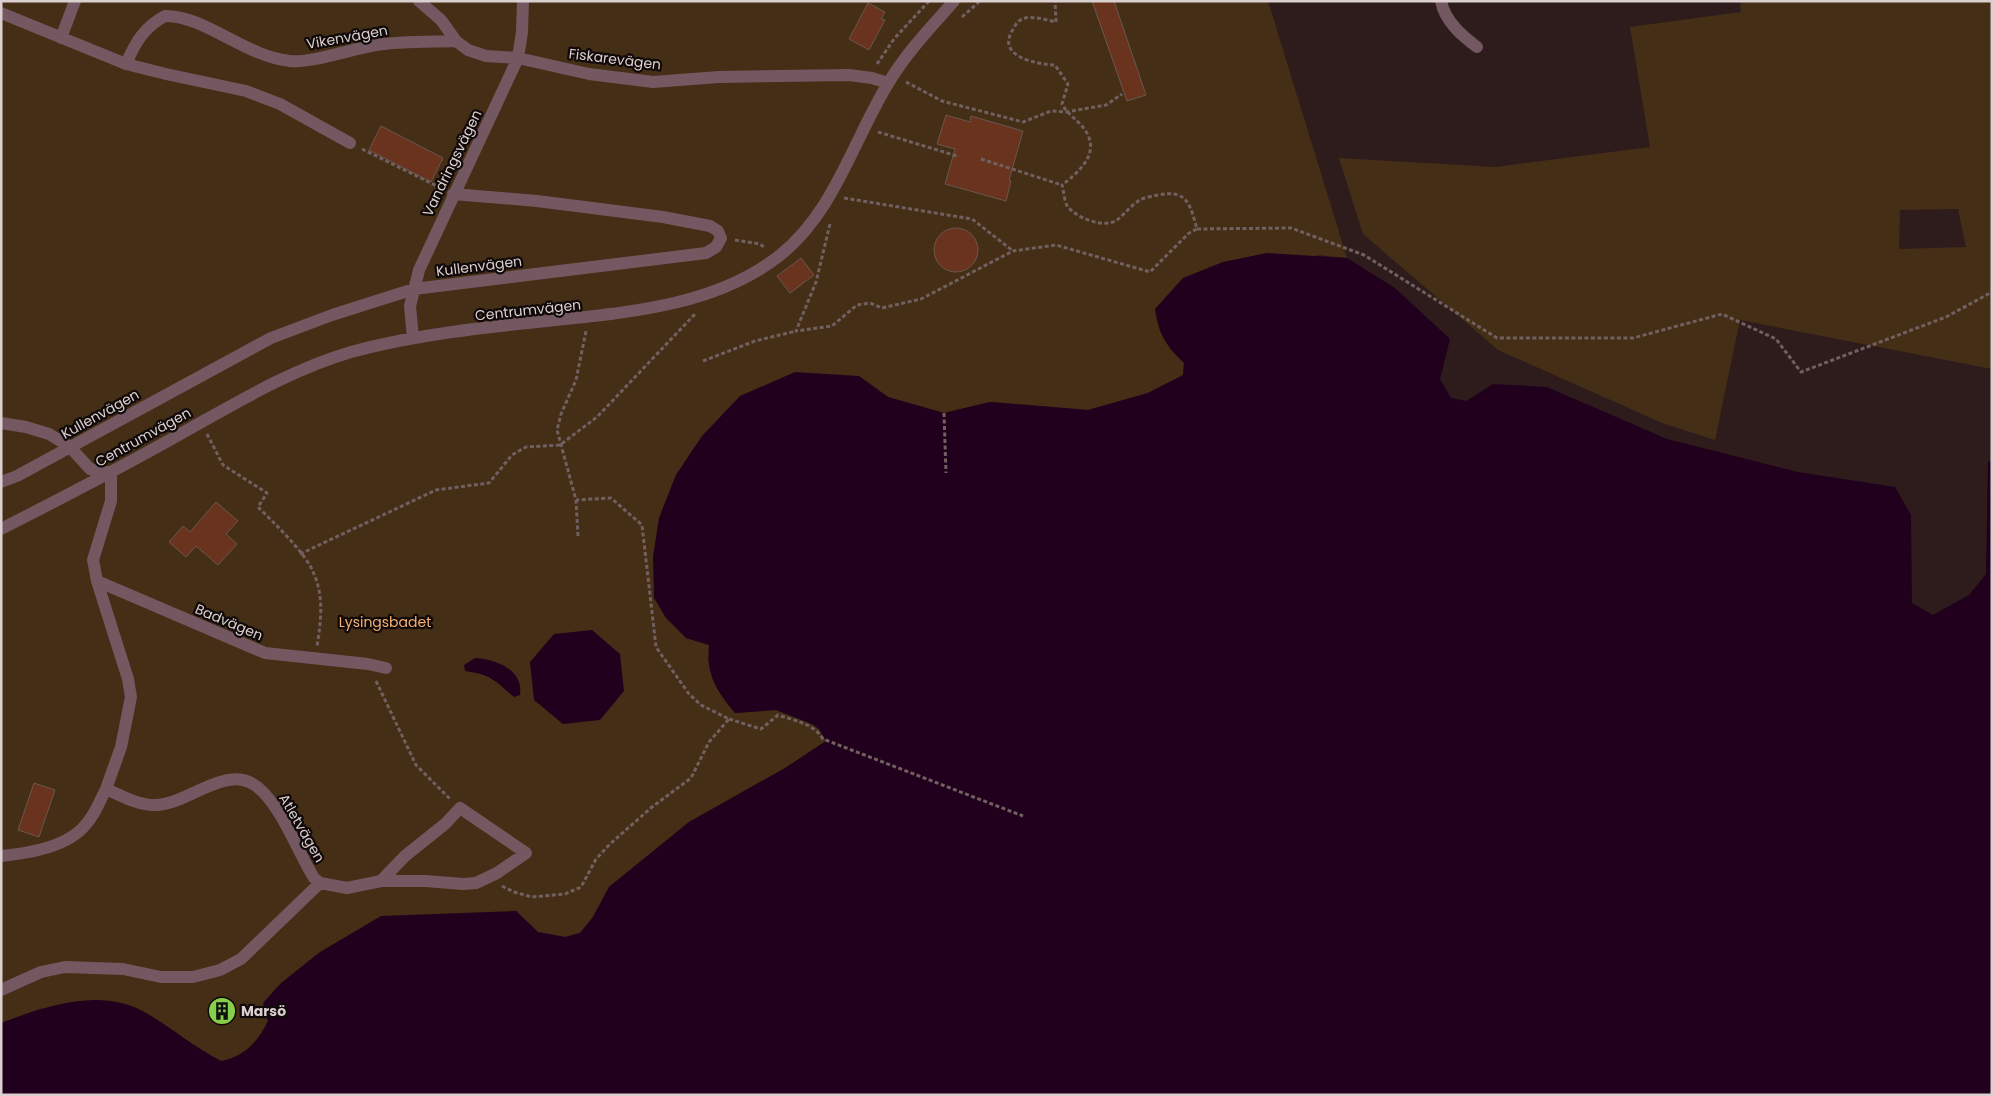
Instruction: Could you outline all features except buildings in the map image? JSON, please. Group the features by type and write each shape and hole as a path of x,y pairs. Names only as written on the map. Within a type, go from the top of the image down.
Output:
{"lane":[{"path":"4,1 1,12 62,38 126,64 246,91 280,104 350,143"},
{"path":"62,38 75,1"},
{"name":"Fiskarevägen","path":"419,1 441,20 456,41 468,50 486,56 518,58 589,74 654,82 719,77 849,75 891,78"},
{"name":"Vandringsvägen","path":"413,338 410,306 419,270 518,58 522,32 523,1"},
{"name":"Centrumvägen","path":"1,529 111,473 294,374 350,353 413,338 588,318 700,296 746,278 777,258 799,240 830,196 891,78 915,45 954,1"},
{"path":"1441,1 1442,9 1451,23 1477,47"},
{"name":"Vikenvägen","path":"126,64 136,43 145,31 165,16 186,19 250,50 291,61 312,60 340,51 378,45 456,41"},
{"path":"453,194 537,201 663,217 710,226 718,231 721,238"},
{"name":"Kullenvägen","path":"1,482 70,447 271,338 332,315 414,289 706,253 716,248 721,238"},
{"path":"1,423 26,426 50,434 70,447 90,469 111,473 111,501 93,560 97,581 128,679 131,697 121,747 106,789 86,825 73,836 54,846 1,856"},
{"name":"Badvägen","path":"97,581 256,650 386,668"},
{"name":"Atletvägen","path":"1,990 41,972 65,967 123,969 161,977 193,977 220,970 241,959 320,883 314,878 287,828 263,791 248,781 234,778 226,780 171,804 154,805 140,803 106,789"},
{"path":"320,883 347,888 381,881 476,883 526,853 460,808 445,824 405,856 381,881"}],"path":[{"path":"872,78 875,66 894,39 929,1"},
{"path":"1055,1 1056,22 1026,17 1020,20 1012,30 1009,42 1010,48 1023,60 1032,63 1054,65 1061,71 1068,84 1062,104 1066,112 1086,130 1090,144 1089,158 1084,167 1062,185"},
{"path":"891,78 942,101 1009,120 1023,122 1051,112 1066,112 1106,105 1122,94"},
{"path":"876,132 957,156"},
{"path":"350,143 453,194"},
{"path":"980,159 1062,185"},
{"path":"1062,185 1067,206 1077,215 1093,222 1108,223 1116,221 1140,199 1172,192 1185,198 1197,229"},
{"path":"830,196 972,219 1013,251"},
{"path":"796,331 816,282 832,217"},
{"path":"703,361 755,340 796,331 832,326 858,305 870,304 882,308 921,299 1013,251 1056,246 1150,272 1189,232 1197,229 1291,228 1364,255 1497,338 1633,338 1722,314 1776,339 1801,372 1946,318 1992,292"},
{"path":"721,238 760,244 777,258"},
{"path":"300,554 436,490 489,483 512,456 526,447 560,445 597,417 698,312"},
{"path":"578,536 576,500 557,430 578,372 588,318"},
{"path":"944,413 946,473"},
{"path":"201,423 223,466 266,493 258,506 278,526 314,572 321,615 316,659"},
{"path":"576,500 611,498 642,525 656,648 689,694 701,705 729,718 761,729 778,715 810,726 826,741 1023,816"},
{"path":"368,664 416,765 460,808"},
{"path":"487,878 514,892 532,897 565,894 581,887 596,859 610,844 652,806 691,778 710,742 729,718"}],"green space":[{"name":"Lysingsbadet","path":"1,1 1268,1 1347,258 1318,255 1169,348 1184,363 1183,375 1148,393 1088,410 990,402 944,413 888,397 859,376 702,436 676,475 659,518 686,638 710,645 708,661 735,713 776,710 812,724 819,729 826,741 785,768 689,822 609,887 593,917 580,933 565,937 538,932 516,911 268,1021 255,1042 237,1056 221,1061 192,1046 42,1008 1,1023"},
{"path":"1740,1 1992,1 1992,369 1740,320 1715,440 1662,423 1498,350 1363,234 1339,158 1495,167 1650,147 1630,27 1741,12","holes":["1958,209 1966,247 1899,249 1900,210"]}],"shaded area":[{"path":"1267,253 1347,258 1395,288 1450,339 1440,379 1451,398 1466,401 1493,384 1547,387 1667,439 1798,472 1895,487 1911,515 1912,603 1933,615 1969,595 1986,574 1988,461 1992,462 1992,1095 1,1095 1,1023 37,1010 74,1002 112,1001 148,1014 221,1061 237,1056 260,1036 268,1021 263,1003 281,983 320,952 381,916 516,911 538,932 565,937 580,933 593,917 609,887 689,822 785,768 826,741 819,729 812,724 776,710 735,713 722,697 714,682 709,665 709,645 686,638 666,618 654,598 653,557 659,518 676,475 702,436 740,396 795,372 859,376 888,397 944,413 990,402 1088,410 1148,393 1183,375 1184,363 1164,339 1155,309 1183,278 1223,262"},
{"path":"592,630 620,654 624,691 600,720 563,724 534,700 530,662 554,634"},
{"path":"475,658 491,661 507,668 518,679 520,695 514,697 492,679 481,674 465,671 464,665"}],"place":[{"name":"Marsö","path":"222,1011"}]}
